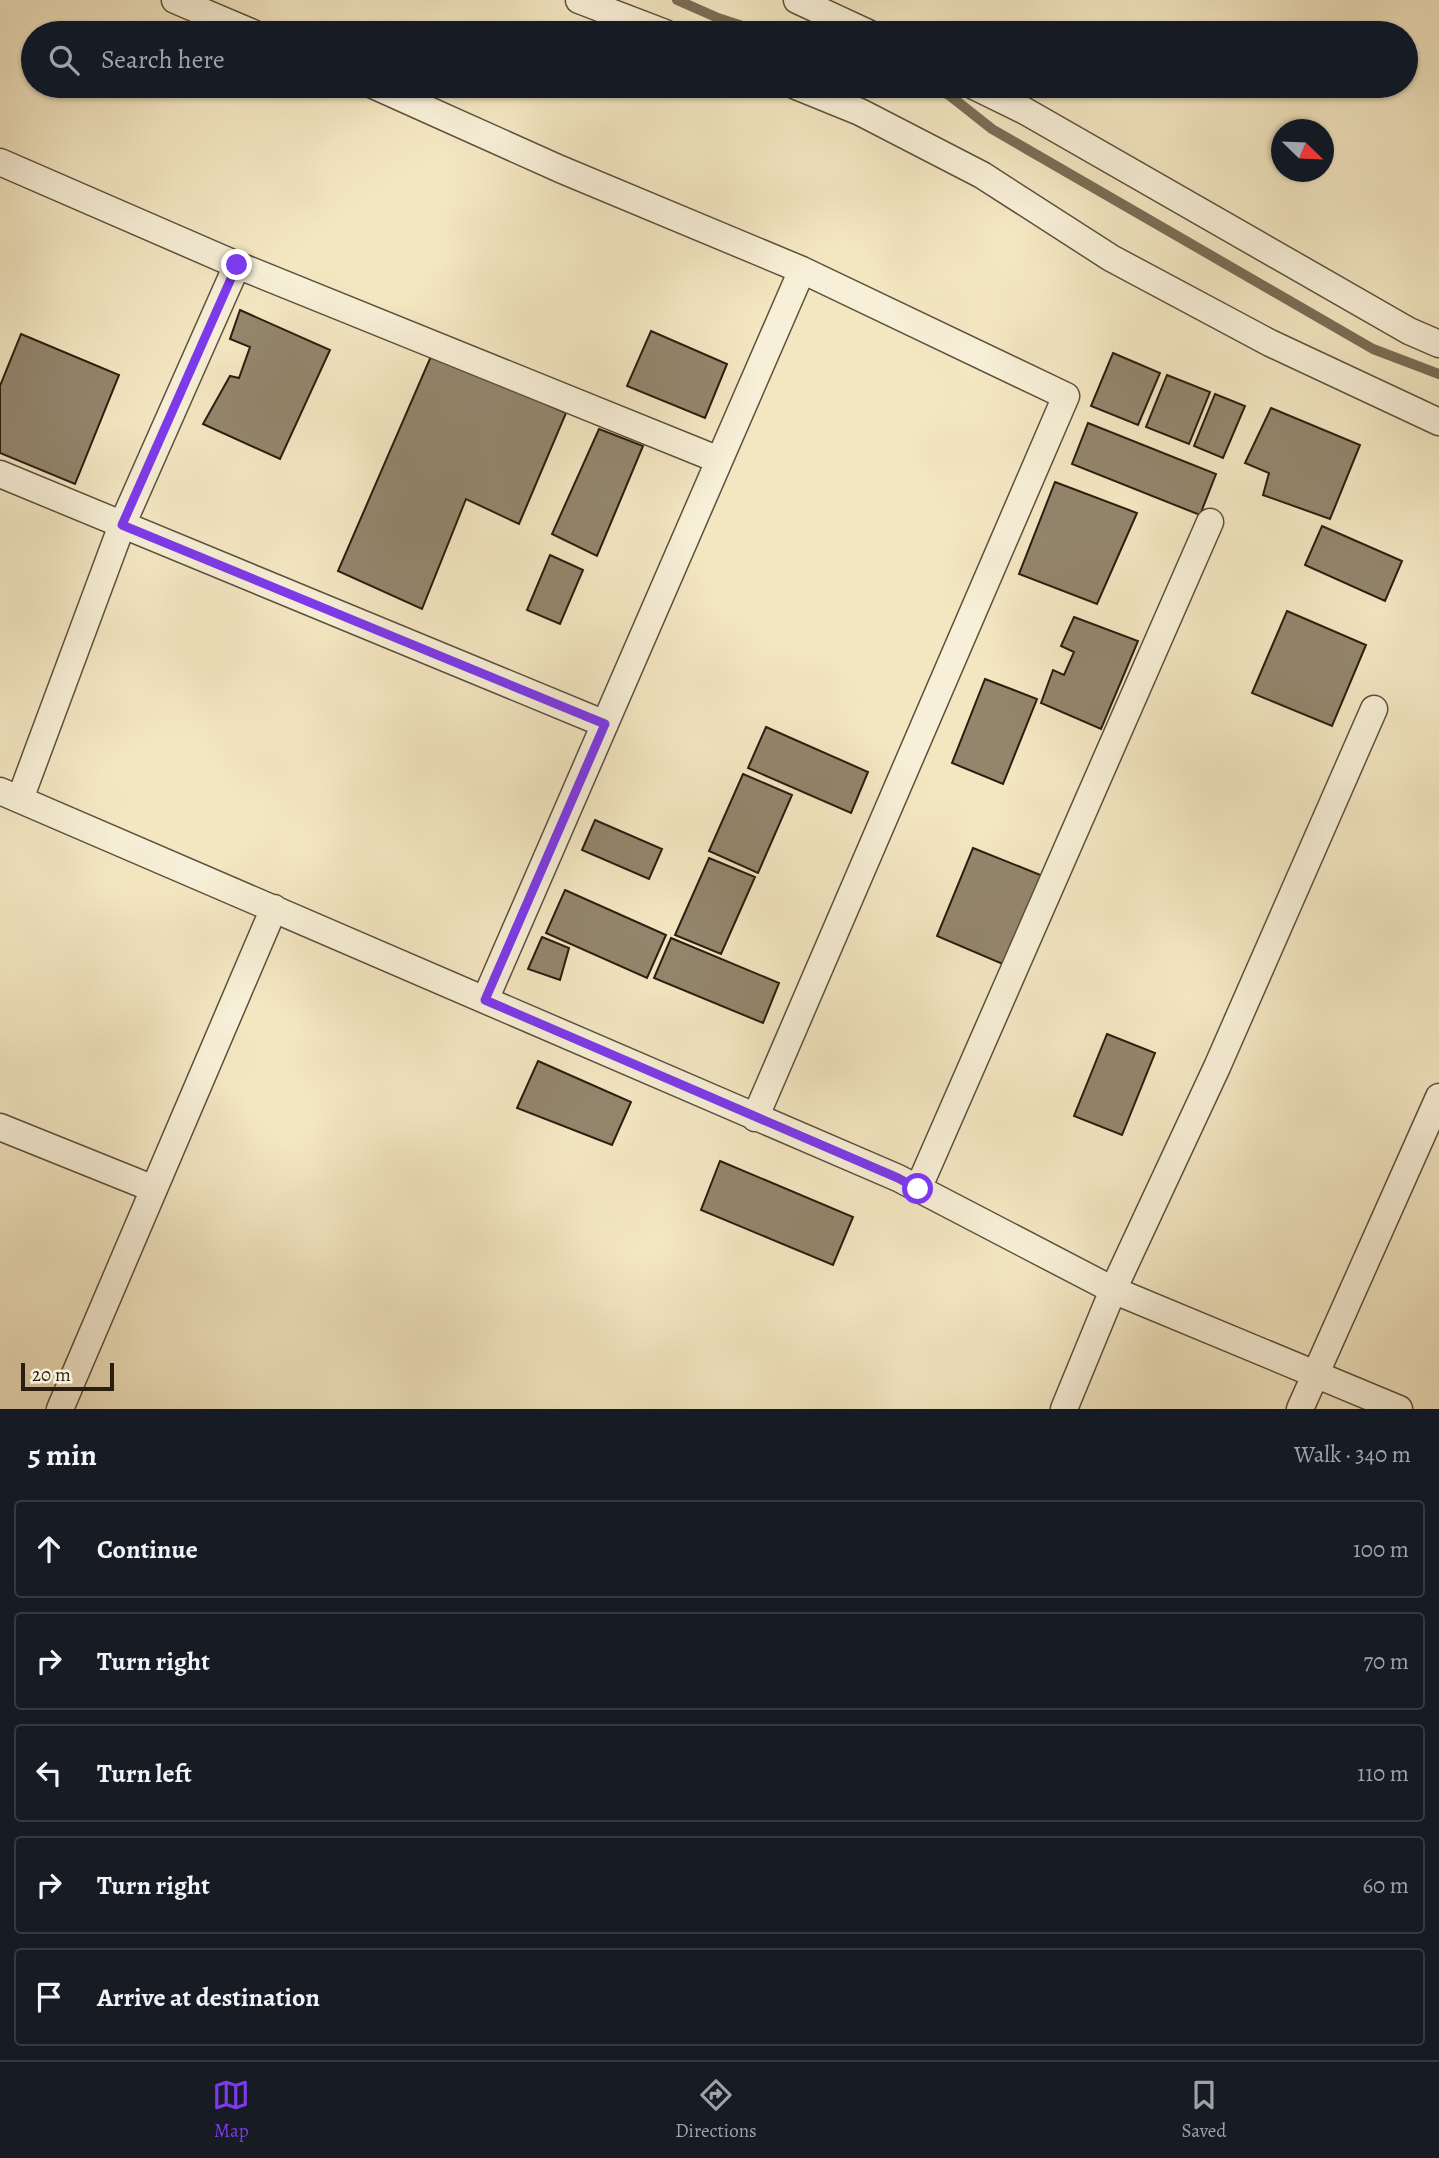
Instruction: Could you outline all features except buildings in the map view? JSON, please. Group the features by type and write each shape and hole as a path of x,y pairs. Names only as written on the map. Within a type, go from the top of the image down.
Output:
{"street":[{"path":"175,0 225,21"},
{"path":"579,0 634,21"},
{"path":"797,0 842,21"},
{"path":"402,98 561,169 802,270 1066,396 755,1118"},
{"path":"826,98 860,112 982,175 1111,258 1270,343 1439,422"},
{"path":"998,98 1409,331 1439,344"},
{"path":"0,162 237,265 719,460"},
{"path":"237,265 122,525 10,795 898,1178 1113,1290 1399,1409"},
{"path":"485,1000 802,270"},
{"path":"0,474 605,724"},
{"path":"918,1189 1210,522"},
{"path":"1064,1409 1113,1290 1217,1067 1374,709"},
{"path":"60,1409 274,908"},
{"path":"1300,1409 1439,1097"},
{"path":"0,1127 154,1189"}],"waterway":[{"path":"677,0 727,21"},
{"path":"953,98 992,129 1373,349 1439,374"}],"route":[{"path":"237,265 122,525 605,724 485,1000 918,1189"}]}
